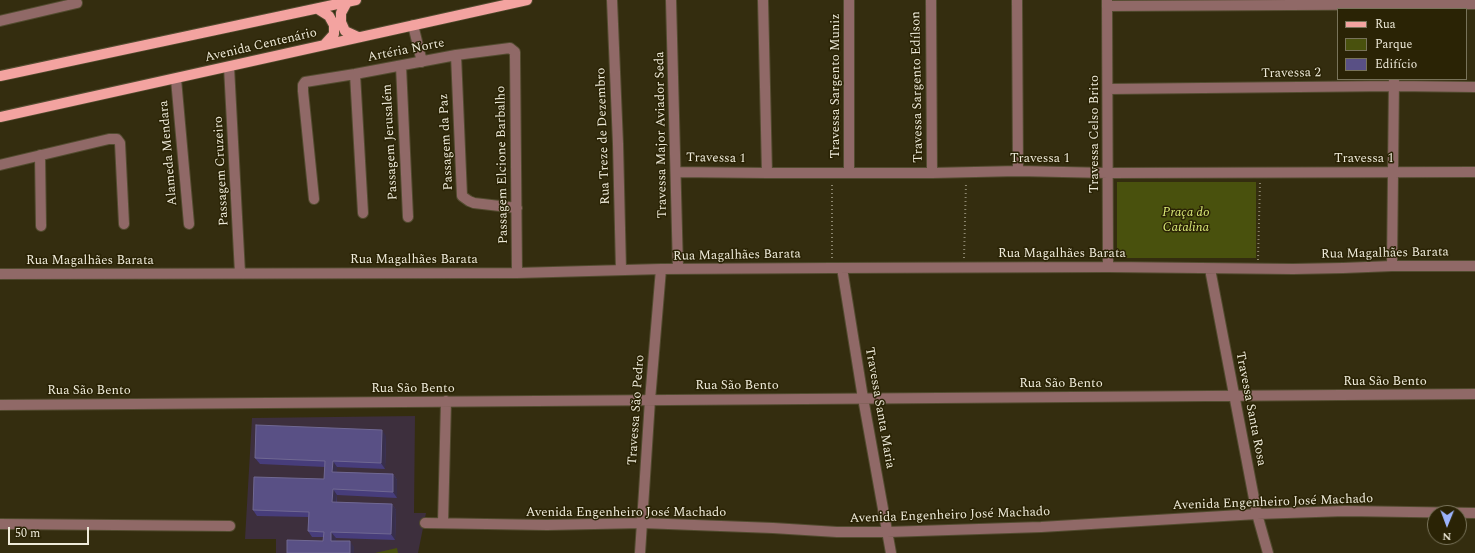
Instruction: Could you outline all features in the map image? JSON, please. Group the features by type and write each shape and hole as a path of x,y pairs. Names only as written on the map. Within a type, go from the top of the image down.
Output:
{"main road":[{"name":"Avenida Centenário","path":"0,118 527,0"},
{"name":"Avenida Centenário","path":"0,76 351,1"},
{"path":"351,1 340,13 341,22 345,31 358,38"},
{"path":"318,9 329,16 334,25 334,34 324,45"}],"street":[{"name":"Rua Treze de Dezembro","path":"612,0 621,270"},
{"name":"Travessa Major Aviador Seda","path":"671,0 678,269"},
{"path":"764,0 767,173"},
{"name":"Travessa Sargento Muniz","path":"849,0 849,173"},
{"name":"Travessa Sargento Edílson","path":"931,0 932,173"},
{"path":"1017,0 1018,171"},
{"path":"0,21 77,3"},
{"path":"1107,3 1475,4"},
{"name":"Travessa Celso Brito","path":"1107,3 1108,267"},
{"path":"413,25 422,62"},
{"name":"Artéria Norte","path":"314,199 303,91 303,85 307,81 507,47 512,49 515,56"},
{"name":"Passagem da Paz","path":"456,55 462,196 474,203 517,208"},
{"name":"Passagem Elcione Barbalho","path":"515,56 517,273"},
{"name":"Passagem Jerusalém","path":"401,66 408,217"},
{"name":"Passagem Cruzeiro","path":"229,67 240,273"},
{"path":"355,74 363,213"},
{"name":"Alameda Mendara","path":"176,79 189,224"},
{"path":"1392,266 1394,83"},
{"name":"Travessa 2","path":"1108,89 1394,83 1475,87"},
{"path":"0,165 109,139 119,140 124,224"},
{"path":"40,155 41,226"},
{"name":"Travessa 1","path":"676,172 1475,172"},
{"name":"Rua Magalhães Barata","path":"0,274 517,273 661,269 832,268 1108,267 1258,269 1475,266"},
{"name":"Travessa Santa Maria","path":"842,268 863,398 891,553"},
{"name":"Travessa São Pedro","path":"640,553 650,400 661,269"},
{"name":"Travessa Santa Rosa","path":"1210,269 1233,396 1257,514 1268,553"},
{"name":"Rua São Bento","path":"0,405 1475,394"},
{"path":"443,523 446,402"},
{"name":"Avenida Engenheiro José Machado","path":"425,523 546,525 642,523 837,532 887,532 1041,527 1346,510 1475,513"},
{"path":"0,524 230,526"}],"path":[{"path":"1258,269 1260,172"},
{"path":"832,173 832,268"},
{"path":"964,268 967,173"}],"shaded area":[{"path":"415,416 414,513 426,513 418,553 276,553 276,539 245,539 252,418"}],"green space":[{"name":"Praça do Catalina","path":"1117,182 1256,182 1256,258 1117,258"},
{"path":"397,548 398,553 375,553"}],"building":[{"path":"256,425 382,430 381,463 333,461 332,472 393,474 393,492 333,489 332,502 392,504 391,534 331,532 331,541 350,541 350,553 287,553 287,540 323,541 324,532 308,531 309,512 253,510 254,477 324,479 325,461 255,458"}]}
